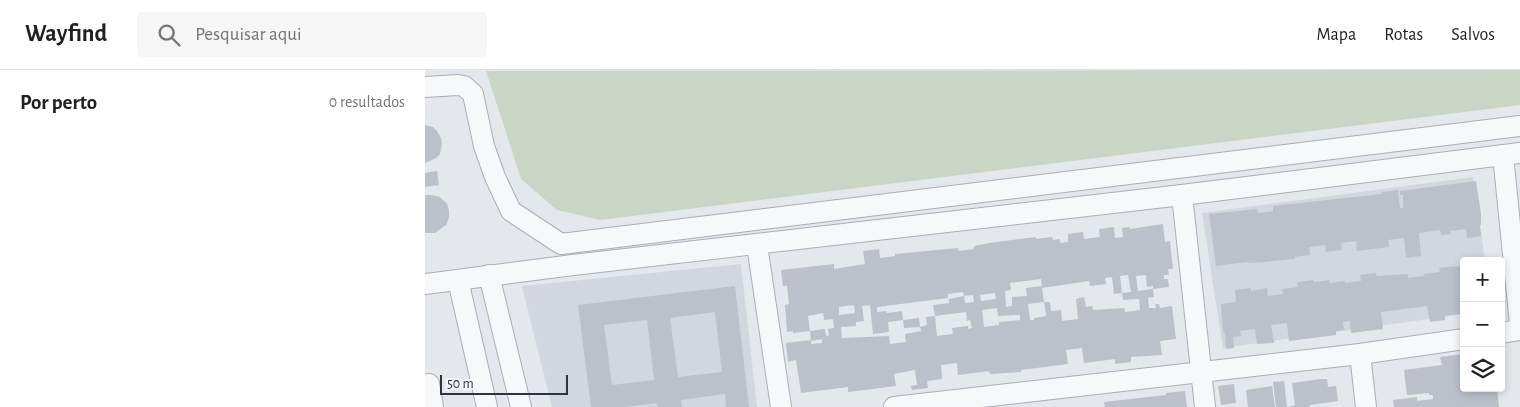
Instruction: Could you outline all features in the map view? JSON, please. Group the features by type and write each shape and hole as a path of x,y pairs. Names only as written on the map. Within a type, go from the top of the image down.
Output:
{"street":[{"path":"425,87 458,85 464,86 473,94 484,146 495,177 511,211 561,244 1520,126"},
{"path":"425,284 1182,195 1512,154 1520,324"},
{"path":"1182,195 1205,407"},
{"path":"757,245 781,407"},
{"path":"489,275 521,407"},
{"path":"458,280 487,407"},
{"path":"1505,332 1520,330"},
{"path":"894,407 1359,354 1460,340"},
{"path":"1359,354 1366,407"},
{"path":"429,384 433,407"}],"shaded area":[{"path":"1473,177 1484,257 1460,257 1460,315 1223,348 1202,213"},
{"path":"741,264 757,407 552,407 522,286"}],"green space":[{"path":"1520,70 1520,105 600,220 557,210 521,179 486,71 425,71"}],"building":[{"path":"425,125 433,127 437,131 442,144 440,154 425,163"},
{"path":"437,171 439,185 425,187 425,173"},
{"path":"1476,181 1481,214 1481,236 1467,238 1466,229 1450,231 1451,234 1441,235 1440,230 1419,233 1421,256 1406,258 1404,238 1388,240 1389,247 1357,251 1356,241 1341,243 1342,250 1326,252 1325,245 1309,247 1310,255 1294,257 1295,259 1216,266 1209,214 1257,209 1258,213 1273,211 1273,206 1382,194 1382,192 1398,190 1400,208 1403,208 1403,195 1400,195 1400,191"},
{"path":"425,195 440,197 447,204 449,210 449,218 446,225 435,233 425,233"},
{"path":"1163,224 1165,242 1170,241 1173,269 1168,269 1169,275 1164,275 1164,279 1168,279 1169,287 1153,289 1154,297 1148,298 1149,308 1156,308 1155,304 1159,304 1160,308 1172,306 1176,339 1160,341 1162,355 1131,357 1131,362 1115,364 1115,359 1084,363 1082,348 1066,350 1068,364 1021,370 1021,372 990,374 989,371 958,375 957,363 941,365 942,379 927,381 928,388 912,390 911,386 917,385 915,370 894,374 896,386 848,392 848,387 801,393 796,360 788,362 786,343 811,340 810,331 787,332 785,305 789,304 787,286 783,286 781,270 834,264 834,269 865,264 863,251 879,249 880,258 895,256 895,254 958,248 959,251 974,249 974,246 989,243 1036,237 1036,239 1052,237 1053,240 1060,239 1060,243 1068,242 1068,234 1083,232 1084,239 1100,237 1099,229 1114,227 1115,238 1123,237 1122,228 1130,227 1130,229","holes":["1128,275 1131,292 1122,293 1120,276","1146,275 1147,287 1153,286 1153,289 1138,291 1136,276","1112,277 1114,294 1122,293 1123,300 1139,299 1140,310 1125,312 1124,308 1093,310 1092,306 1086,307 1084,297 1076,299 1078,319 1062,321 1061,310 1051,311 1050,302 1044,302 1042,288 1089,281 1090,286 1106,284 1105,278","1041,279 1042,286 1026,288 1027,296 1012,297 1012,306 1006,307 1005,291 1011,290 1010,283","963,292 964,296 949,299 949,303 933,305 935,316 926,317 927,325 920,327 921,331 905,334 906,342 890,344 889,336 842,338 841,327 856,326 856,322 864,321 862,306 870,305 873,334 889,332 888,322 903,320 902,311 877,312 877,307 948,298 948,294","995,293 996,299 981,301 980,295","973,295 974,302 965,303 964,296","1044,302 1046,316 1030,320 1028,304","854,305 855,313 839,315 839,307","997,308 998,316 1020,315 1020,320 999,322 999,325 984,327 982,310","966,312 967,321 970,320 972,328 968,329 968,326 952,328 953,334 937,336 935,316","823,313 824,320 833,319 834,328 828,329 829,335 826,336 825,329 810,331 808,316","822,339 822,343 811,344 811,341"]},
{"path":"1460,266 1460,314 1445,316 1445,320 1430,322 1427,306 1381,312 1383,329 1351,333 1350,321 1343,322 1344,330 1336,331 1336,335 1289,341 1287,323 1271,325 1274,343 1257,344 1255,329 1240,331 1241,336 1233,337 1234,348 1226,349 1221,304 1236,302 1235,290 1251,288 1251,291 1267,288 1268,296 1283,294 1282,289 1298,287 1297,282 1329,280 1330,283 1345,281 1345,283 1361,281 1360,275 1376,273 1377,276 1408,274 1408,278 1440,272 1439,268"},
{"path":"735,286 749,407 726,407 725,394 681,400 682,407 658,407 657,403 624,407 591,407 578,305","holes":["715,312 722,372 678,377 670,318","647,320 654,380 612,385 604,325"]},
{"path":"919,318 920,327 904,328 903,320"},
{"path":"1460,354 1460,392 1497,392 1499,407 1394,407 1393,400 1417,397 1417,401 1433,399 1433,395 1429,395 1429,393 1407,395 1404,370 1442,365 1440,357"},
{"path":"1327,379 1328,387 1336,386 1338,401 1310,405 1310,407 1289,407 1295,405 1292,383"},
{"path":"1284,381 1287,407 1276,407 1273,382"},
{"path":"1234,384 1236,403 1221,405 1218,386"},
{"path":"1272,386 1275,407 1248,407 1246,390"},
{"path":"1185,391 1187,407 1105,407 1104,402 1166,395 1166,393"}]}
